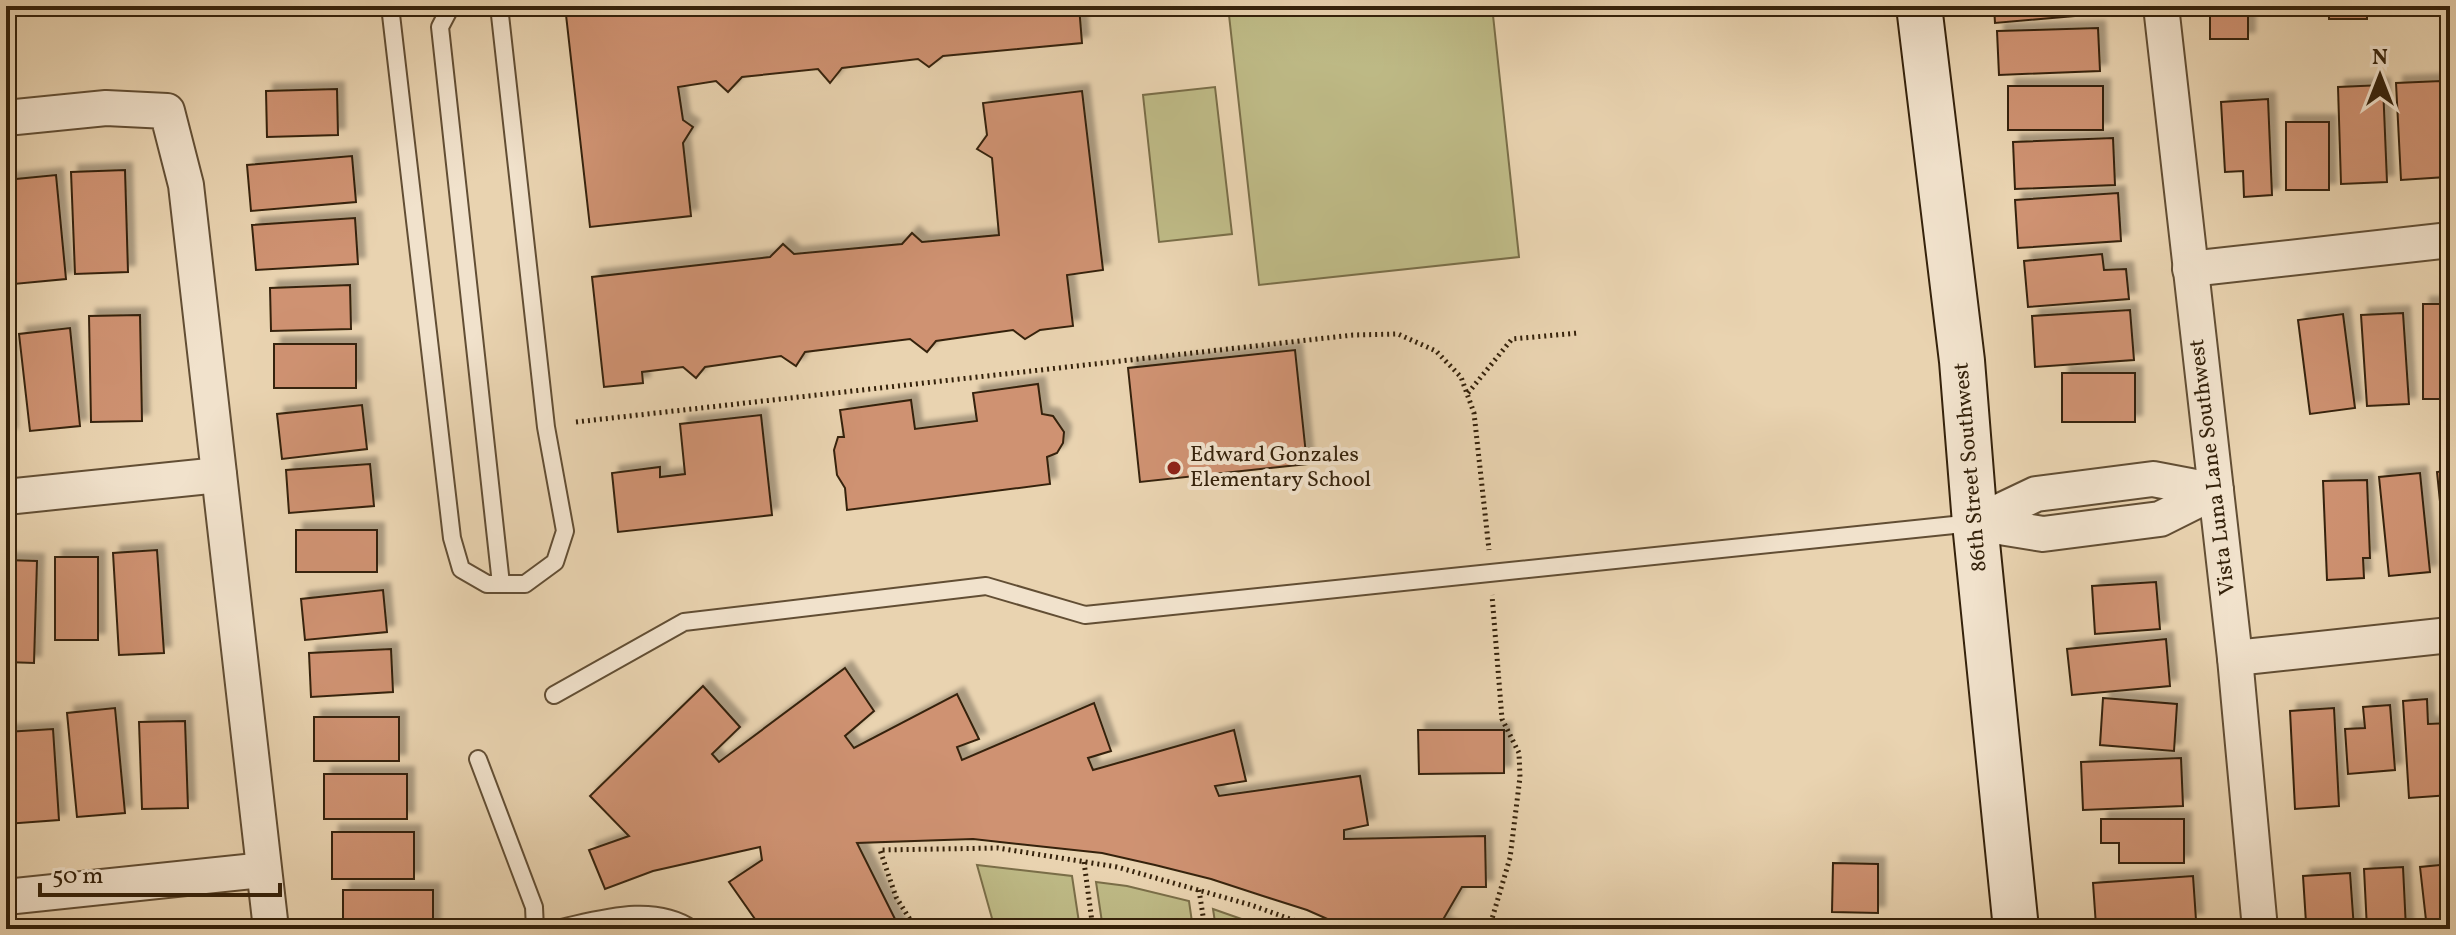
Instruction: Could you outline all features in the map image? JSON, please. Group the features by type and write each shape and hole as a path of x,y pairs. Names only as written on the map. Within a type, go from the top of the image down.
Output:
{"street":[{"name":"86th Street Southwest","path":"1919,6 1962,361 2015,929"},
{"name":"Vista Luna Lane Southwest","path":"2161,6 2235,658 2260,929"},
{"path":"6,118 106,108 167,111 186,185 271,929"},
{"path":"2190,269 2450,240"},
{"path":"6,497 219,475"},
{"path":"1975,523 2043,534 2160,519 2216,491"},
{"path":"2235,658 2450,635"},
{"path":"6,897 263,870"}],"lane":[{"path":"390,6 452,538 461,569 487,584 525,584 555,562 565,531 546,427 499,6"},
{"path":"451,6 440,27 501,584"},
{"path":"554,695 684,622 986,586 1085,615 1975,523"},
{"path":"478,759 534,907 535,929"},
{"path":"556,929 600,925 620,915 658,915 692,929"}],"path":[{"path":"1468,394 1512,339 1578,333"},
{"path":"576,422 1353,335 1398,334 1436,351 1461,377 1474,413 1489,551"},
{"path":"1489,929 1510,858 1520,777 1519,753 1502,719 1492,590"},
{"path":"916,929 896,897 880,850 998,848 1117,867 1251,905 1318,929"},
{"path":"1084,862 1093,929"},
{"path":"1199,890 1205,929"}],"shaded area":[{"path":"1228,6 1492,6 1519,257 1259,285"},
{"path":"1215,87 1232,234 1159,242 1143,95"},
{"path":"977,865 1072,876 1080,929 995,929"},
{"path":"1096,882 1189,901 1193,929 1103,929"},
{"path":"1213,909 1270,929 1216,929"}],"building":[{"path":"565,6 1079,6 1082,43 943,56 929,67 918,59 842,68 830,83 818,69 742,77 728,92 716,81 678,87 683,120 693,127 683,143 691,216 590,227"},
{"path":"1994,6 2096,6 2097,14 1995,23"},
{"path":"2210,6 2248,6 2248,39 2210,39"},
{"path":"2329,6 2367,6 2367,19 2329,19"},
{"path":"2382,6 2426,6 2426,11 2383,14"},
{"path":"2098,28 2100,71 1999,75 1997,31"},
{"path":"2441,81 2446,177 2401,180 2396,83"},
{"path":"2383,85 2387,182 2341,184 2338,87"},
{"path":"2008,86 2103,86 2103,130 2008,130"},
{"path":"337,89 338,135 267,137 266,91"},
{"path":"1082,91 1103,270 1067,275 1073,326 1040,330 1025,339 1013,330 936,341 927,352 910,339 805,352 796,366 781,356 705,367 696,378 683,367 642,372 643,383 604,387 592,277 770,257 783,244 794,254 902,244 912,233 922,242 999,235 992,158 977,149 987,135 983,103"},
{"path":"2268,99 2272,195 2244,197 2243,171 2225,172 2221,102"},
{"path":"2286,122 2329,122 2329,190 2286,190"},
{"path":"2113,138 2115,185 2015,189 2013,142"},
{"path":"352,156 356,202 251,211 247,165"},
{"path":"125,170 128,272 75,274 71,172"},
{"path":"56,175 66,279 14,284 6,180"},
{"path":"2118,193 2121,241 2018,248 2015,200"},
{"path":"355,218 358,264 256,270 252,225"},
{"path":"2102,254 2104,270 2126,269 2129,299 2028,307 2024,261"},
{"path":"350,285 351,329 271,331 270,288"},
{"path":"2423,304 2450,304 2450,399 2423,399"},
{"path":"2130,310 2134,360 2035,367 2032,316"},
{"path":"2403,313 2409,404 2367,406 2361,315"},
{"path":"2343,314 2355,408 2310,414 2298,320"},
{"path":"140,315 142,421 91,422 89,316"},
{"path":"70,328 80,426 30,431 19,334"},
{"path":"274,344 356,344 356,388 274,388"},
{"path":"6,346 10,346 10,435 6,435"},
{"path":"1295,350 1307,464 1140,482 1128,368"},
{"path":"2062,373 2135,373 2135,422 2062,422"},
{"path":"1038,384 1042,414 1053,416 1064,432 1063,443 1057,453 1047,457 1050,484 847,510 845,488 837,475 834,450 838,437 844,437 840,410 911,400 915,429 977,421 973,393"},
{"path":"362,405 367,449 282,459 277,414"},
{"path":"761,415 772,515 618,532 612,473 660,467 660,477 685,474 680,424"},
{"path":"370,464 374,506 289,513 286,470"},
{"path":"2450,470 2450,570 2447,570 2437,472"},
{"path":"2420,473 2430,572 2389,576 2379,477"},
{"path":"2367,480 2370,558 2363,558 2364,578 2327,580 2323,481"},
{"path":"296,530 377,530 377,572 296,572"},
{"path":"157,550 164,653 119,655 113,553"},
{"path":"55,557 98,557 98,640 55,640"},
{"path":"6,560 37,561 34,663 6,662"},
{"path":"2156,582 2160,629 2095,634 2092,586"},
{"path":"383,590 387,632 305,640 301,599"},
{"path":"2166,639 2170,686 2072,695 2067,649"},
{"path":"391,649 393,692 311,697 309,653"},
{"path":"845,668 874,711 845,736 854,748 957,694 979,739 957,747 962,760 1094,703 1111,751 1088,758 1093,770 1234,730 1246,781 1215,786 1219,796 1360,776 1368,825 1344,830 1344,839 1485,836 1486,887 1462,887 1441,923 1453,929 1350,929 1307,910 1211,879 1155,865 1102,853 973,839 857,843 900,929 762,929 729,882 762,860 760,847 653,871 605,889 589,850 629,836 590,796 703,686 740,727 712,754 719,762"},
{"path":"2103,698 2177,704 2174,751 2100,745"},
{"path":"2427,699 2428,724 2450,723 2450,795 2409,798 2403,701"},
{"path":"2390,705 2395,770 2348,774 2345,729 2365,728 2363,707"},
{"path":"115,708 125,813 77,817 67,713"},
{"path":"2334,708 2339,806 2295,809 2290,711"},
{"path":"314,717 399,717 399,761 314,761"},
{"path":"185,721 188,808 142,809 139,722"},
{"path":"53,729 59,820 6,824 6,732"},
{"path":"1418,730 1504,730 1504,773 1419,774"},
{"path":"2181,758 2183,806 2083,810 2081,762"},
{"path":"324,774 407,774 407,819 324,819"},
{"path":"2101,819 2184,819 2184,863 2119,863 2119,843 2101,843"},
{"path":"332,832 414,832 414,879 332,879"},
{"path":"1833,863 1878,864 1878,913 1832,912"},
{"path":"2450,864 2450,929 2427,929 2420,867"},
{"path":"2403,867 2406,929 2367,929 2364,869"},
{"path":"2350,873 2354,929 2329,929 2329,921 2306,923 2303,876"},
{"path":"2193,876 2196,920 2096,926 2093,883"},
{"path":"343,890 433,890 433,929 343,929"}],"place":[{"name":"Edward Gonzales Elementary School","path":"1174,468"}]}
